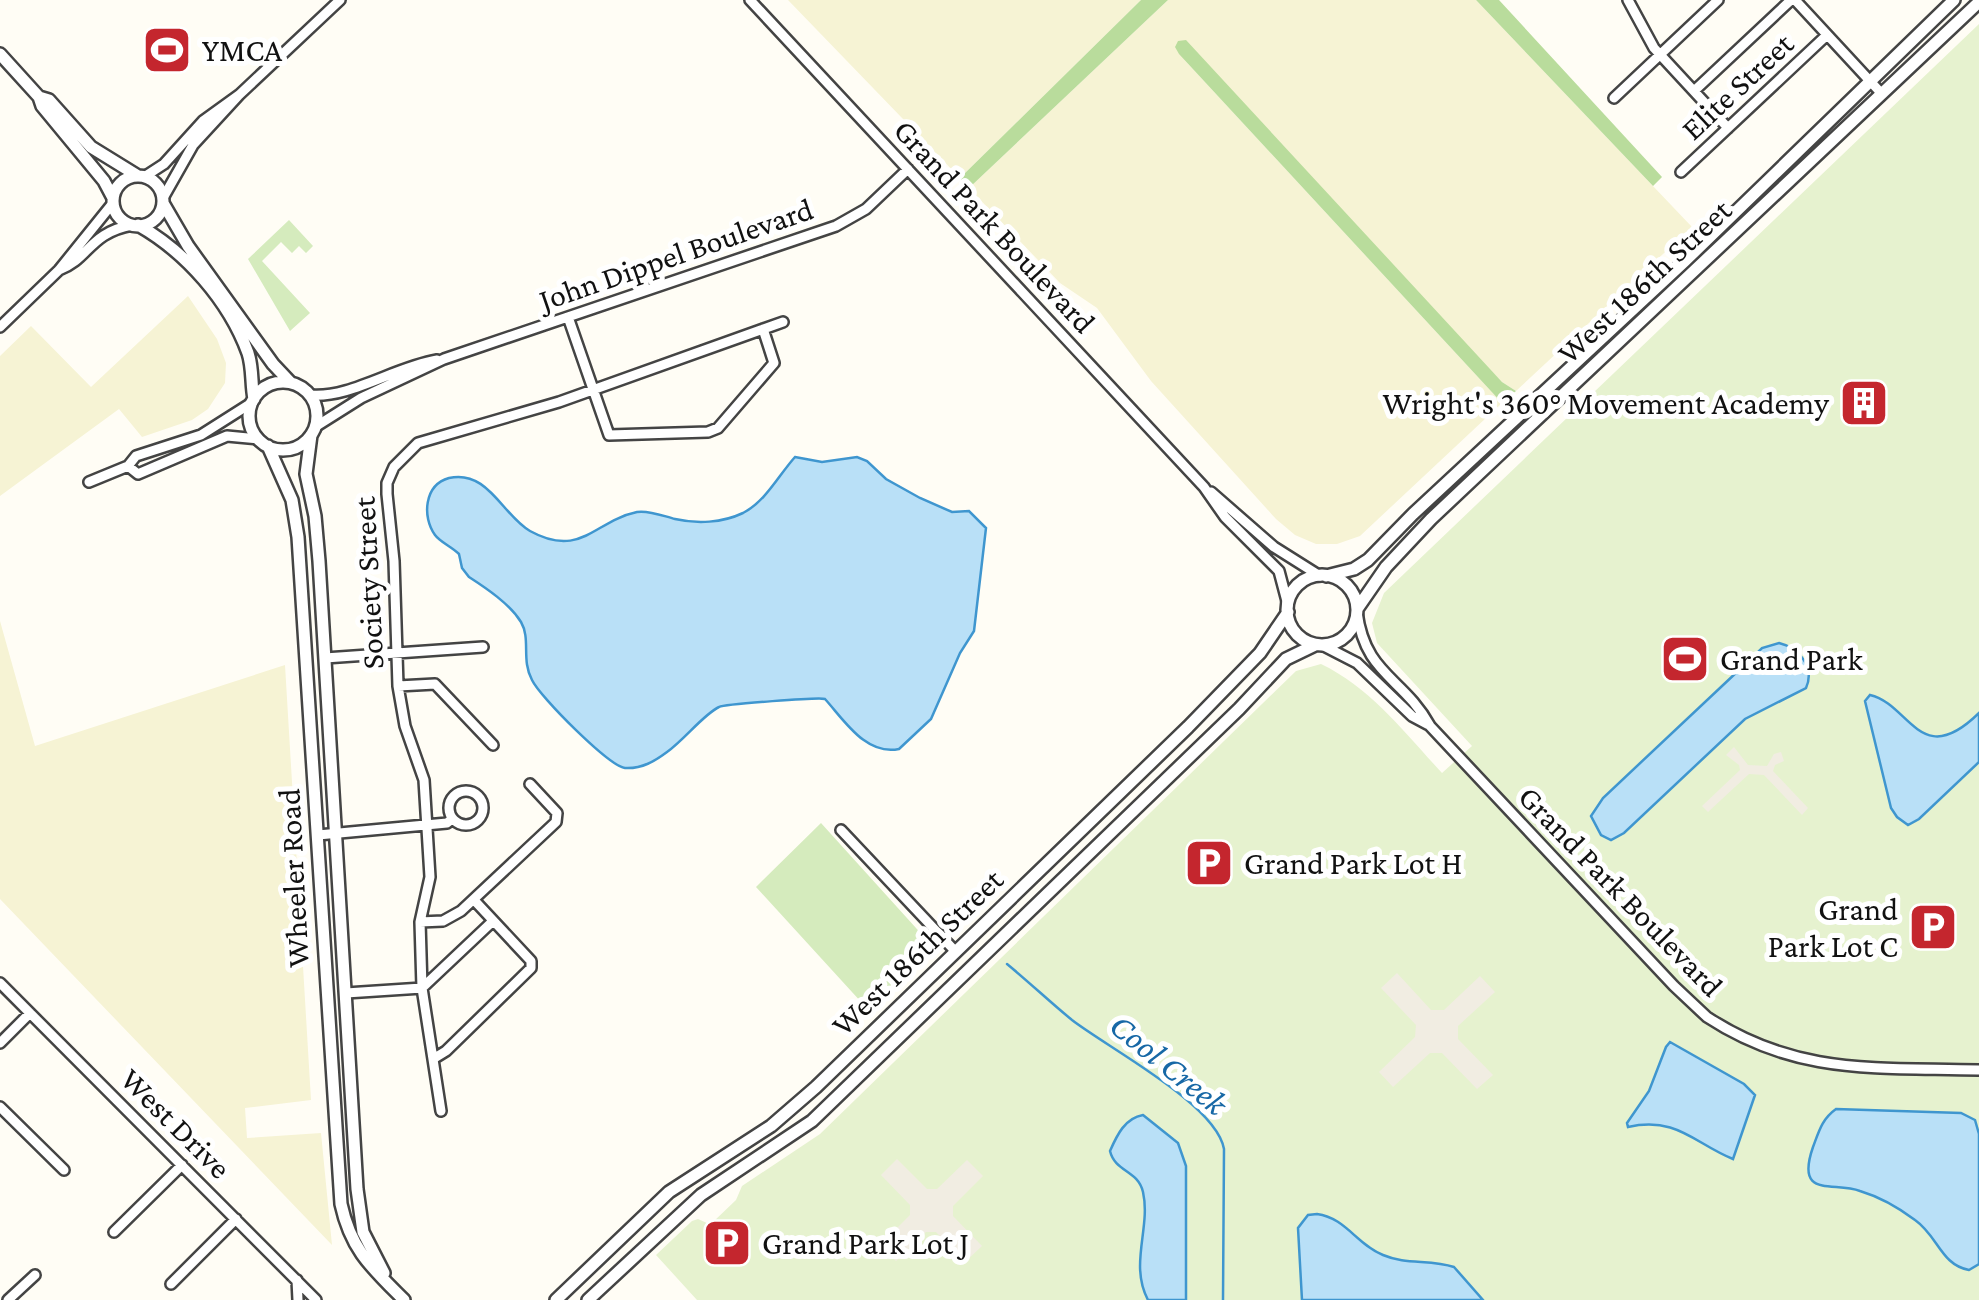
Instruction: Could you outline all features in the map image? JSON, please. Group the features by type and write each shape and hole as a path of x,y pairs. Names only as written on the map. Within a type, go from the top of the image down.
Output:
{"street":[{"path":"0,327 59,270 113,200 121,182 164,164 203,120 239,95 340,0"},
{"name":"Grand Park Boulevard","path":"750,0 1279,571 1288,608"},
{"path":"1628,0 1660,54 1728,128"},
{"path":"1614,98 1718,0"},
{"path":"1694,91 1793,0 1882,94"},
{"name":"West 186th Street","path":"1323,576 1354,569 1368,560 1954,0"},
{"name":"West 186th Street","path":"1357,610 1386,567 1432,518 1979,2"},
{"name":"Elite Street","path":"1681,172 1827,35"},
{"path":"0,54 104,180 118,215 178,254 218,298 248,355 253,400 250,423 264,442"},
{"path":"59,270 102,234 154,219 193,145 239,95"},
{"path":"38,97 48,100 90,147 154,182 188,246 273,364 310,395 317,411 313,431 292,448 230,435 138,474 128,466"},
{"name":"John Dippel Boulevard","path":"313,431 361,398 444,359 836,226 866,209 908,169"},
{"path":"568,317 609,435 708,432 718,428 774,363 763,329"},
{"name":"Society Street","path":"441,1110 422,988 420,922 430,877 424,780 405,726 398,686 387,483 402,456 418,443 593,390 783,322"},
{"name":"John Dippel Boulevard","path":"310,395 336,395 410,364 444,359"},
{"path":"89,482 128,466 136,456 201,435 272,384 290,382"},
{"name":"Wheeler Road","path":"313,431 306,474 316,516 359,1212 369,1250 401,1297"},
{"name":"Wheeler Road","path":"264,442 292,500 298,537 341,1204 348,1231 363,1258 401,1297"},
{"name":"Grand Park Boulevard","path":"1204,487 1230,505 1274,547 1323,576"},
{"path":"1323,576 1339,580 1349,588 1357,610 1354,625 1346,636 1335,643 1319,645 1294,630 1288,608 1296,587 1323,576"},
{"name":"West 186th Street","path":"556,1300 668,1192 780,1119 878,1028 1211,705 1260,653 1288,608"},
{"name":"Grand Park Boulevard","path":"1357,610 1363,644 1372,660 1674,986 1716,1023 1747,1041 1815,1063 1979,1070"},
{"name":"Grand Park Boulevard","path":"1319,645 1357,663 1412,716 1430,726"},
{"name":"West 186th Street","path":"588,1300 701,1194 795,1134 1286,659 1319,645"},
{"path":"325,658 483,647"},
{"path":"398,686 439,687 493,744"},
{"path":"420,922 443,921 474,900 557,820 554,809 530,784"},
{"path":"318,835 447,823 452,818"},
{"path":"842,830 956,952"},
{"path":"432,1059 446,1051 529,971 531,964 474,900"},
{"path":"346,993 422,988 494,921"},
{"name":"West Drive","path":"0,983 316,1300"},
{"path":"0,1043 30,1013"},
{"path":"878,1028 894,1042"},
{"path":"0,1107 64,1170"},
{"path":"114,1232 182,1165"},
{"path":"171,1284 236,1219"},
{"path":"8,1300 35,1275"},
{"path":"297,1280 298,1300"}],"shaded area":[{"path":"788,0 1141,0 960,178"},
{"path":"1168,0 1476,0 1692,227 1516,391 1502,382 1179,54 1502,403 1360,536 1337,544 1316,544 1295,535 1151,381 1097,308 1060,283 969,188"},
{"path":"188,296 217,339 226,363 225,383 208,409 192,420 142,437 119,409 0,496 0,356 31,326 91,387"},
{"path":"0,621 35,746 285,665 311,1100 245,1108 247,1138 321,1133 332,1245 0,899"},
{"path":"1734,747 1748,765 1767,766 1774,754 1781,752 1784,761 1775,765 1773,771 1808,808 1802,815 1764,775 1749,774 1708,812 1702,806 1740,770 1726,755"},
{"path":"1397,973 1431,1010 1444,1010 1480,976 1495,992 1458,1026 1458,1039 1493,1075 1477,1089 1442,1053 1430,1053 1393,1087 1379,1072 1415,1037 1416,1025 1381,988"},
{"path":"897,1159 927,1189 937,1189 967,1160 983,1176 953,1206 953,1216 982,1246 965,1262 936,1232 926,1232 896,1261 880,1245 910,1215 910,1205 881,1175"}],"green space":[{"path":"1141,0 1168,0 969,188 960,178"},
{"path":"1476,0 1499,0 1662,177 1653,186"},
{"name":"Grand Park","path":"1979,24 1979,1300 697,1300 656,1255 692,1221 713,1222 736,1200 742,1186 820,1134 1296,671 1321,664 1339,674 1386,712 1442,773 1472,746 1377,643 1372,623 1384,593"},
{"path":"1186,40 1502,382 1516,391 1502,403 1179,54 1175,47 1178,41"},
{"path":"289,220 313,246 306,253 299,246 292,253 281,242 262,261 310,313 290,331 248,259"},
{"path":"821,823 935,949 873,1015 756,887"}],"water":[{"path":"795,457 822,462 857,457 920,498 952,512 969,511 986,528 974,631 931,719 899,749 887,750 866,742 825,699 791,700 719,707 653,761 625,768 576,730 538,689 529,672 521,622 504,603 469,577 459,554 437,538 428,519 428,502 434,487 449,478 463,477 485,487 520,524 547,539 575,540 637,512 692,522 718,521 751,508"},
{"path":"1779,643 1804,660 1809,673 1806,688 1745,719 1624,833 1611,840 1601,835 1591,816 1603,798 1762,648"},
{"path":"1870,695 1929,735 1943,736 1959,729 1979,713 1979,762 1908,825 1891,808 1865,701"},
{"path":"1670,1042 1744,1084 1755,1095 1733,1159 1673,1128 1628,1127"},
{"path":"1836,1109 1961,1113 1975,1120 1979,1134 1979,1264 1969,1270 1952,1262 1923,1227 1882,1200 1813,1181 1809,1163 1813,1147 1824,1121"},
{"path":"1143,1115 1178,1143 1186,1166 1186,1300 1148,1300 1140,1273 1143,1192 1110,1151 1126,1123"},
{"path":"1308,1215 1336,1221 1383,1255 1454,1267 1483,1300 1302,1300 1298,1228"}],"waterway":[{"name":"Cool Creek","path":"1007,964 1072,1020 1182,1096 1217,1132 1224,1149 1223,1300"}],"place":[{"name":"YMCA","path":"167,50"},
{"name":"Wright's 360° Movement Academy","path":"1864,403"},
{"name":"Grand Park","path":"1685,659"},
{"name":"Grand Park Lot H","path":"1209,863"},
{"name":"Grand Park Lot C","path":"1933,927"},
{"name":"Grand Park Lot J","path":"727,1243"}]}
